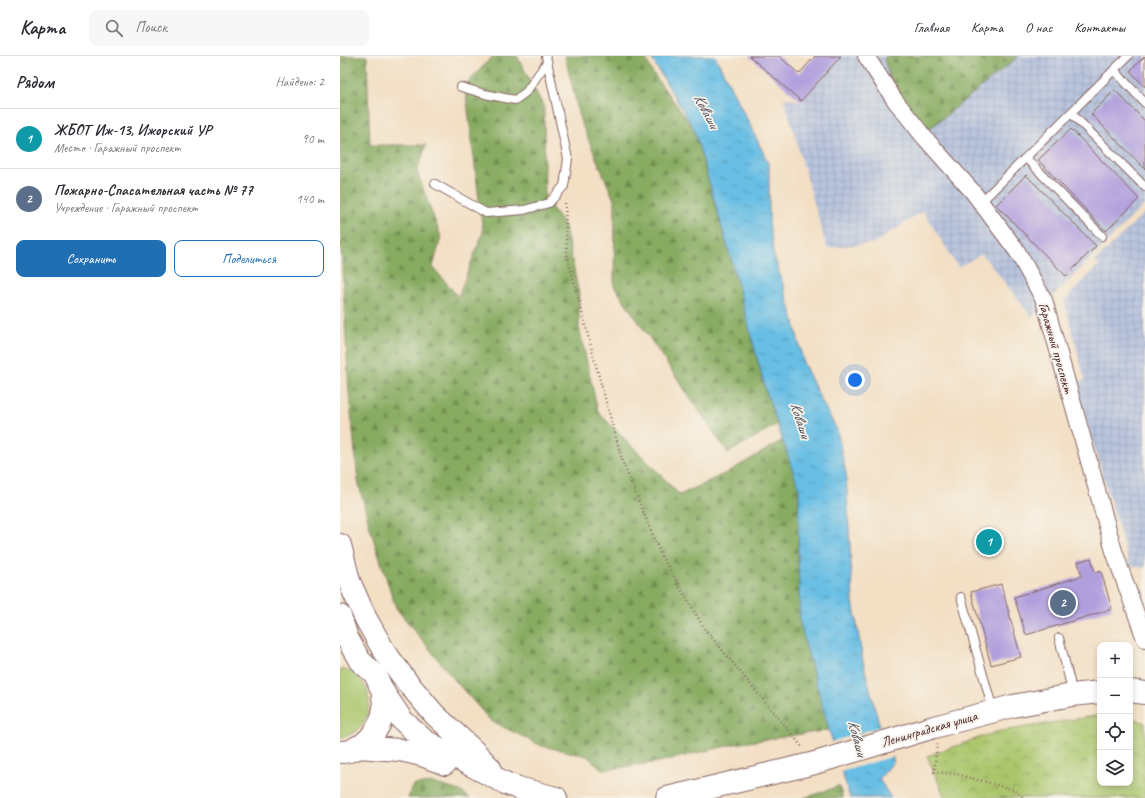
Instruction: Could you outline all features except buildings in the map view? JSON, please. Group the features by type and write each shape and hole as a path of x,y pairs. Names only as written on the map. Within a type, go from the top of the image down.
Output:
{"main road":[{"path":"340,545 349,581 366,619 384,651 407,682 434,714 474,751 505,783"},
{"path":"340,616 347,638 350,658 375,674 383,692 402,720 425,741 505,783 556,798"},
{"path":"1133,691 1145,693"},
{"path":"345,752 371,738 380,724 384,708 383,692"},
{"name":"Ленинградская улица","path":"667,798 811,758 936,733 993,711 1072,695 1097,692"},
{"path":"345,752 400,750 422,755 474,776 505,783"}],"street":[{"name":"Гаражный проспект","path":"869,58 894,99 924,137 981,202 1017,250 1044,300 1114,551 1145,640"}],"lane":[{"path":"981,202 1128,56"},
{"path":"461,87 515,100 526,92 547,59"},
{"path":"435,184 486,213 524,210 549,203 564,186 568,159 547,59"},
{"path":"1114,70 1145,103"},
{"path":"1071,113 1145,187"},
{"path":"1026,158 1102,236"},
{"path":"961,597 993,711"},
{"path":"1059,638 1072,695"}],"path":[{"path":"564,186 567,255 623,463 661,555 704,628 811,758"},
{"path":"936,733 934,772 956,774 1015,790 1024,798"}],"shaded area":[{"path":"841,56 1145,56 1145,204 1032,317 982,254 958,267 923,211 874,243 827,248 784,98 801,101"},
{"path":"1145,212 1145,568 1130,566 1075,383 1085,380 1064,301 1099,265 1095,261"}],"green space":[{"path":"340,56 367,56 370,145 426,145 417,172 441,237 433,267 458,297 483,232 465,85 493,56 517,56 544,107 545,199 565,226 579,294 579,327 598,412 680,495 730,471 783,440 799,489 798,553 800,624 829,730 735,744 659,762 603,770 587,756 542,746 491,721 458,684 396,608 372,535 358,481 349,393 340,231"},
{"path":"565,56 645,56 652,72 694,129 731,259 765,388 777,424 728,453 614,286 615,202 580,120"},
{"path":"886,56 1019,56 927,131 893,88 884,59"},
{"path":"340,669 353,673 362,681 367,691 369,703 367,714 362,725 353,733 340,738"},
{"path":"1097,715 1097,786 1133,786 1133,718 1145,723 1145,798 945,798 927,756 996,732"},
{"path":"433,783 460,791 470,798 408,798 413,785"},
{"path":"839,786 843,798 804,798"}],"water":[{"name":"Коваши","path":"650,56 715,56 769,165 769,223 774,256 793,317 803,362 837,430 846,474 853,601 863,662 878,720 894,761 879,779 891,798 850,798 829,730 800,624 798,553 799,489 765,388 731,259 694,129"}],"pier":[{"path":"882,726 894,756 840,772 831,742"}],"place":[{"name":"ЖБОТ Иж-13, Ижорский УР","path":"989,542"},
{"name":"Пожарно-Спасательная часть № 77","path":"1063,603"}]}
